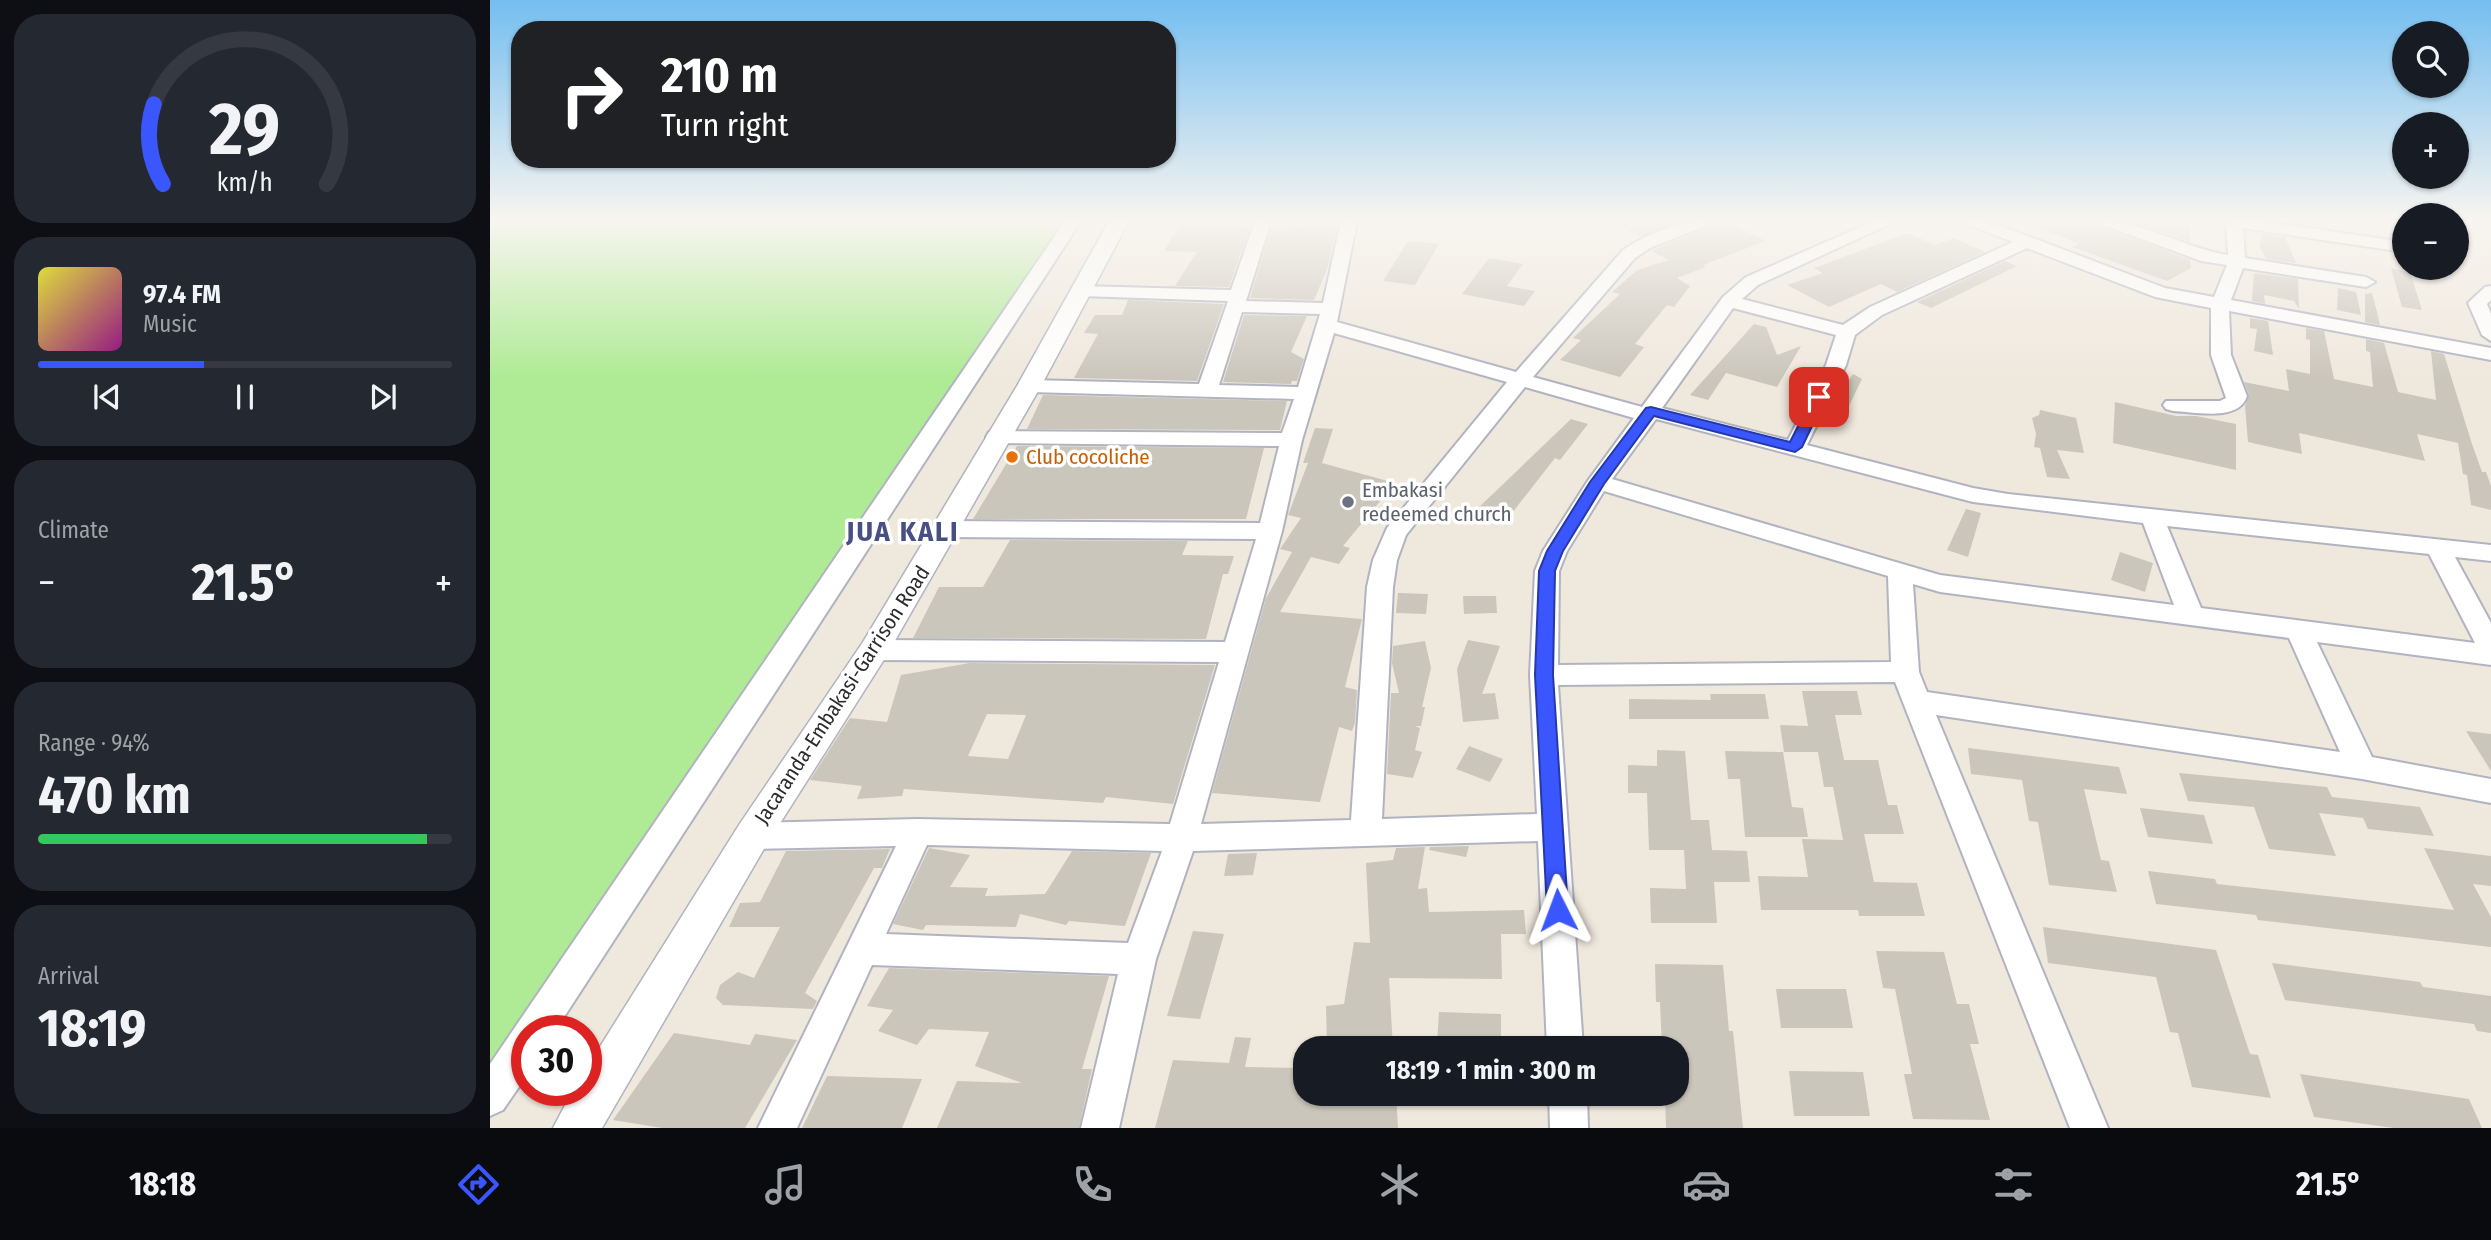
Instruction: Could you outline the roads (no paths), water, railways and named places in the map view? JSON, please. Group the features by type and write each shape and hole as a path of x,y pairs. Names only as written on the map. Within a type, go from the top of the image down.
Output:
{"street":[{"path":"545,1015 1038,274"},
{"name":"Jacaranda-Embakasi-Garrison Road","path":"576,1128 752,836 874,650 947,529 1090,274"},
{"path":"1207,391 1246,274"},
{"path":"1100,1128 1139,959 1182,838 1270,531 1291,440 1329,317 1338,274"},
{"path":"1366,832 1380,587 1385,560 1395,533 1521,378 1613,274"},
{"path":"1564,1036 1544,675 1547,571 1555,551 1598,482 1729,301 1752,281 1769,274"},
{"path":"1795,447 1836,365 1846,332 1876,311 1957,274"},
{"path":"2110,274 2161,293 2491,354"},
{"path":"2173,405 2222,407 2235,402 2237,396 2221,355 2220,305 2233,274"},
{"path":"2316,274 2367,282"},
{"path":"1081,290 1237,301 1329,317 1521,378 1649,413 1795,447 1985,497 2491,554"},
{"path":"2490,332 2477,303 2491,291"},
{"path":"1729,301 1846,332"},
{"path":"1029,386 1306,393"},
{"path":"997,437 1291,440"},
{"path":"1598,482 1900,573 1977,590 2491,655"},
{"path":"2152,517 2192,618"},
{"path":"947,529 1270,531"},
{"path":"2438,548 2491,648"},
{"path":"1900,573 1905,672 2089,1128"},
{"path":"2298,630 2362,767"},
{"path":"874,650 1234,652"},
{"path":"1544,675 1905,672"},
{"path":"1916,701 2362,767 2491,791"},
{"path":"752,836 918,832 1182,838 1553,827"},
{"path":"777,1128 918,832"},
{"path":"861,949 1139,959"},
{"path":"490,1097 511,1066"},
{"path":"1568,1106 1569,1128"}],"place":[{"name":"Club cocoliche","path":"1012,457"},
{"name":"Embakasi redeemed church","path":"1348,502"}],"district":[{"name":"JUA KALI","path":"903,531"}]}
